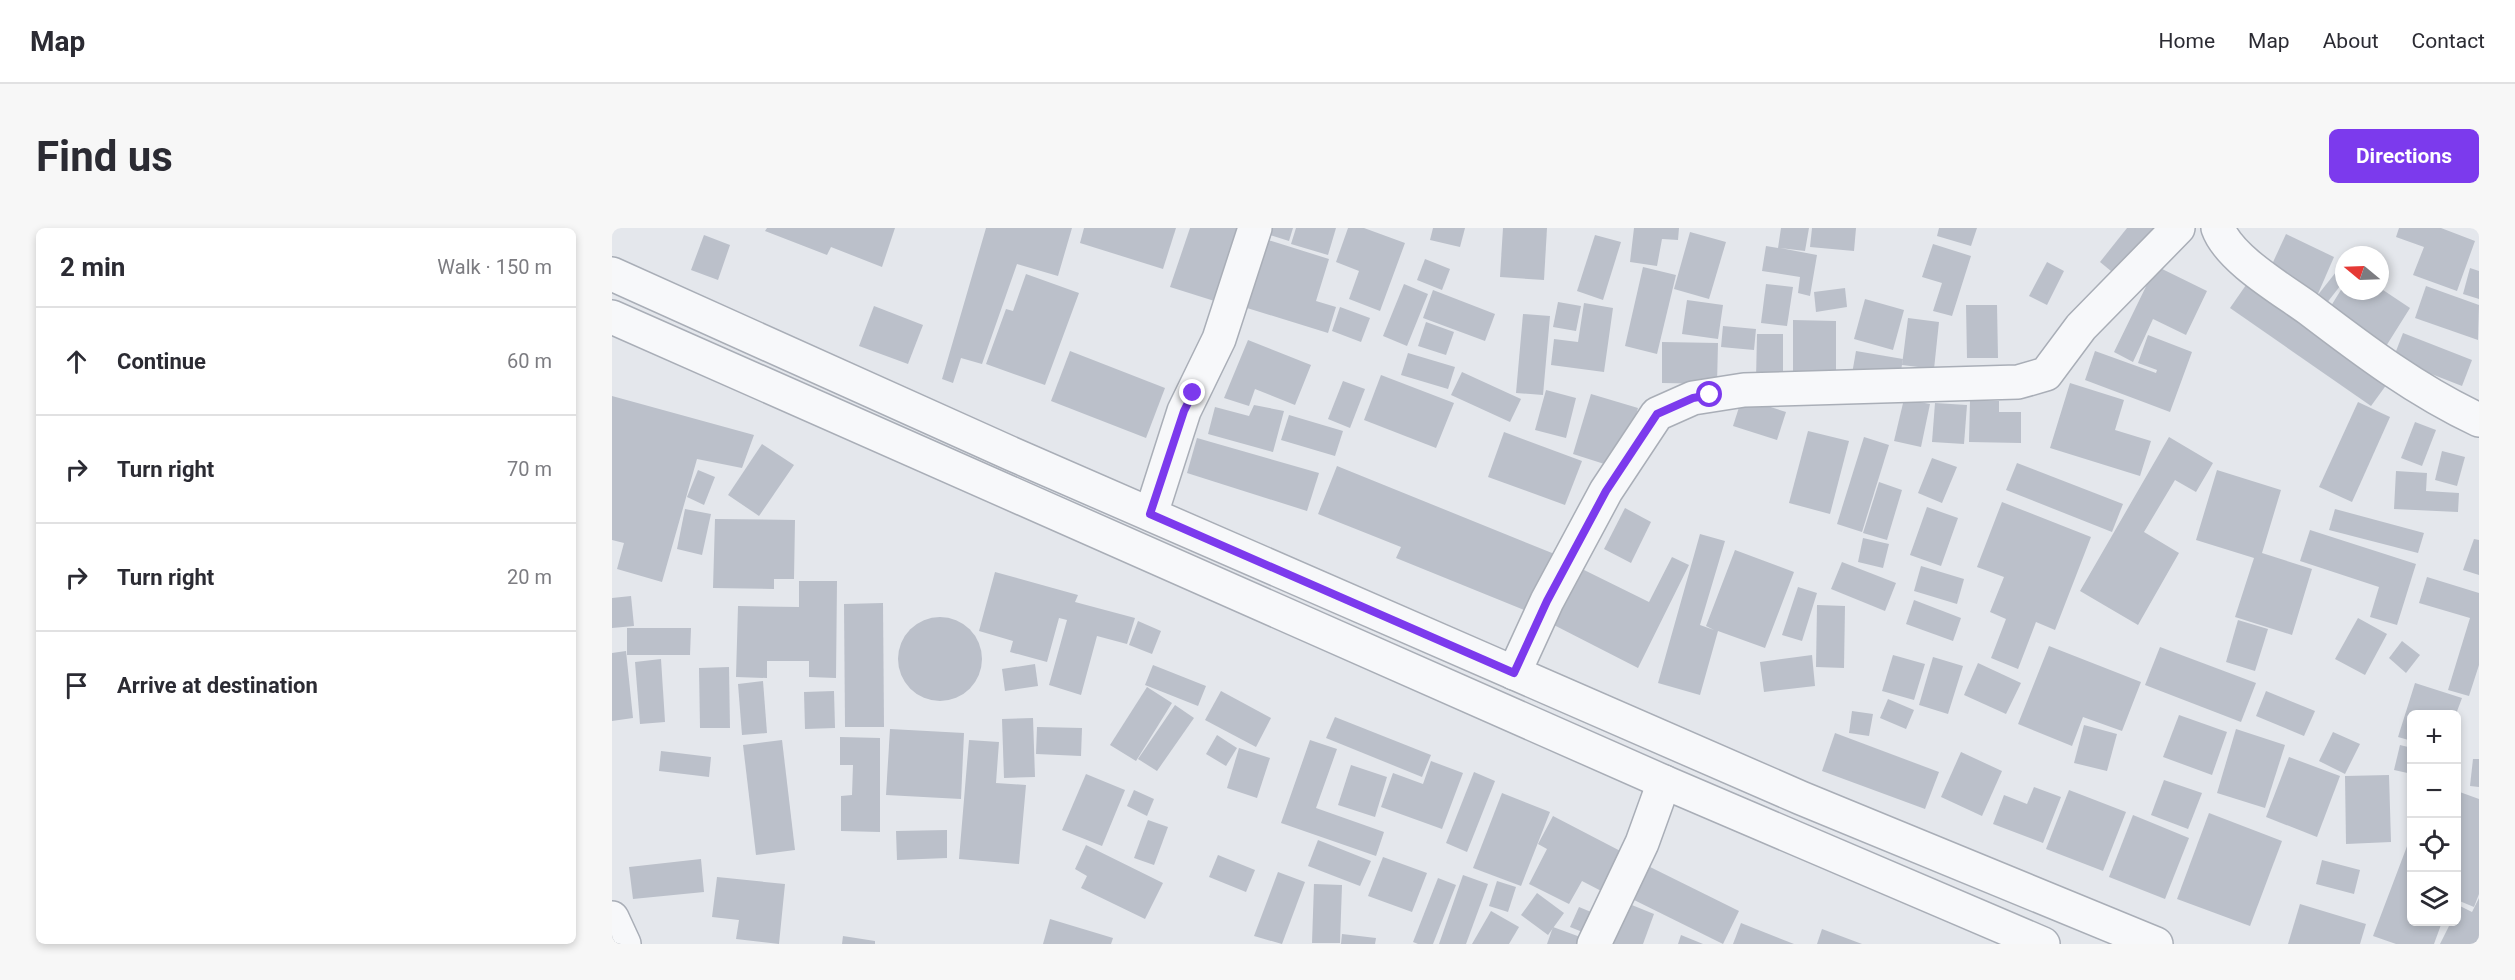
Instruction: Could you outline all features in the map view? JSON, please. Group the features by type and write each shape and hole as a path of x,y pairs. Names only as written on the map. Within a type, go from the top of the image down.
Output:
{"street":[{"path":"1150,514 1184,411 1219,339 1255,228"},
{"path":"1514,673 1547,601 1606,491 1657,414 1693,398 1744,390 2018,382 2046,374 2081,327 2178,228"},
{"path":"2218,228 2221,239 2260,275 2355,346 2391,371 2479,420"},
{"path":"612,274 1150,514 1801,798 2156,944"},
{"path":"612,317 1664,782 2043,944"},
{"path":"1594,944 1642,843 1664,782"},
{"path":"612,918 624,944"}],"building":[{"path":"767,228 895,228 882,267 831,247 827,255 765,231"},
{"path":"986,228 1072,228 1058,276 1017,264 982,364 961,358 953,383 942,379"},
{"path":"1084,228 1176,228 1163,269 1080,243"},
{"path":"1190,228 1244,228 1224,304 1170,287"},
{"path":"1272,228 1293,228 1289,241 1270,235"},
{"path":"1296,228 1336,228 1328,255 1291,244"},
{"path":"1348,228 1364,228 1405,243 1380,311 1349,299 1359,271 1336,262"},
{"path":"1433,228 1465,228 1460,247 1430,240"},
{"path":"1503,228 1547,228 1544,280 1500,277"},
{"path":"1634,228 1679,228 1678,240 1662,239 1657,266 1630,262"},
{"path":"1781,228 1809,228 1805,251 1780,248 1817,255 1810,296 1798,293 1800,277 1762,271 1766,246 1778,248"},
{"path":"1812,228 1856,228 1854,251 1810,247"},
{"path":"1939,228 1977,228 1971,246 1937,236"},
{"path":"2127,228 2164,228 2122,280 2100,262"},
{"path":"2399,228 2441,228 2475,241 2457,291 2413,275 2424,247 2396,237"},
{"path":"1690,232 1726,242 1709,299 1674,289"},
{"path":"2286,234 2334,257 2317,296 2268,273"},
{"path":"704,235 730,245 718,280 691,270"},
{"path":"1595,235 1621,242 1603,300 1577,291"},
{"path":"1268,240 1329,259 1316,301 1336,307 1328,333 1247,308"},
{"path":"1933,244 1971,256 1952,316 1933,311 1942,283 1922,277"},
{"path":"1425,259 1450,269 1442,290 1417,280"},
{"path":"2047,262 2064,271 2047,305 2029,296"},
{"path":"2156,266 2207,291 2186,335 2153,319 2133,362 2114,352"},
{"path":"1643,267 1676,275 1657,354 1625,346"},
{"path":"2470,268 2479,271 2479,299 2463,294"},
{"path":"2335,273 2335,292 2326,304 2317,296"},
{"path":"1026,274 1079,293 1045,385 986,364 1006,309 1013,311"},
{"path":"1404,284 1428,294 1407,346 1383,336"},
{"path":"1766,284 1793,287 1787,326 1761,323"},
{"path":"2246,285 2387,384 2371,406 2230,308"},
{"path":"2426,286 2479,305 2478,340 2415,318"},
{"path":"1845,288 1847,307 1816,312 1814,292"},
{"path":"1433,290 1495,314 1485,341 1423,318"},
{"path":"2389,294 2410,308 2383,351 2326,314 2335,300 2389,300"},
{"path":"1865,299 1904,310 1893,350 1854,339"},
{"path":"1687,300 1723,305 1718,339 1682,334"},
{"path":"1558,302 1581,306 1576,331 1553,327"},
{"path":"1584,303 1613,308 1604,372 1551,365 1554,339 1578,342"},
{"path":"1966,305 1997,305 1998,358 1967,358"},
{"path":"874,306 923,325 908,364 859,346"},
{"path":"1340,307 1370,318 1361,342 1332,331"},
{"path":"1523,314 1550,316 1543,395 1516,393"},
{"path":"1908,318 1939,322 1934,369 1902,365"},
{"path":"1793,320 1836,321 1836,378 1793,379"},
{"path":"1426,322 1454,332 1446,355 1418,346"},
{"path":"1723,326 1756,329 1754,350 1721,347"},
{"path":"2403,333 2472,360 2462,386 2393,359"},
{"path":"1757,334 1783,334 1783,380 1756,380"},
{"path":"2148,335 2192,352 2170,412 2085,380 2095,351 2156,373 2157,370 2138,363"},
{"path":"1248,340 1311,365 1295,405 1255,389 1249,406 1224,398"},
{"path":"1662,342 1718,343 1717,384 1662,383"},
{"path":"1070,351 1165,388 1146,438 1051,401"},
{"path":"1856,351 1903,359 1899,382 1852,374"},
{"path":"1408,353 1455,367 1448,389 1401,375"},
{"path":"1462,372 1521,399 1510,422 1451,395"},
{"path":"1381,375 1454,403 1436,448 1364,420"},
{"path":"1343,381 1365,389 1350,428 1328,419"},
{"path":"2070,383 2124,400 2115,430 2151,441 2140,476 2050,448"},
{"path":"1546,390 1576,398 1566,438 1535,430"},
{"path":"1591,394 1638,408 1620,469 1573,454"},
{"path":"612,396 754,435 742,468 697,459 662,582 617,569 624,543 612,540"},
{"path":"1742,398 1786,412 1777,440 1733,426"},
{"path":"1904,399 1930,404 1921,447 1894,441"},
{"path":"1970,400 1999,401 1999,412 2021,412 2021,443 1969,442"},
{"path":"2358,402 2390,417 2352,502 2319,487"},
{"path":"1935,403 1967,405 1964,444 1932,442"},
{"path":"1254,405 1284,411 1273,452 1208,434 1215,407 1249,416"},
{"path":"1289,415 1343,431 1335,456 1281,440"},
{"path":"2415,422 2436,430 2422,466 2401,458"},
{"path":"1808,431 1849,441 1830,514 1789,503"},
{"path":"1504,432 1582,461 1565,505 1488,477"},
{"path":"1864,437 1889,445 1862,532 1837,524"},
{"path":"2169,437 2213,463 2196,492 2175,480 2144,532 2179,553 2138,625 2080,591"},
{"path":"1197,438 1319,473 1307,511 1187,473"},
{"path":"762,444 794,465 759,516 728,495"},
{"path":"2442,451 2465,457 2457,486 2435,480"},
{"path":"1932,458 1957,467 1942,503 1918,493"},
{"path":"2017,463 2123,504 2112,532 2006,490"},
{"path":"1337,466 1557,555 1534,614 1396,558 1401,547 1318,514"},
{"path":"698,470 715,477 704,505 687,497"},
{"path":"2217,470 2281,490 2262,553 2312,569 2292,635 2235,617 2254,558 2196,540"},
{"path":"2396,471 2427,473 2426,491 2459,493 2458,512 2394,509"},
{"path":"1879,482 1902,490 1887,540 1863,533"},
{"path":"2002,502 2091,537 2055,630 2036,622 2018,669 1991,658 2006,619 1990,612 2004,577 1977,567"},
{"path":"1927,507 1958,518 1941,566 1910,555"},
{"path":"1625,508 1651,522 1631,563 1604,549"},
{"path":"685,509 711,514 702,555 677,549"},
{"path":"2335,509 2424,533 2418,553 2329,530"},
{"path":"715,519 795,520 794,579 774,579 774,589 713,588"},
{"path":"2310,530 2416,564 2397,625 2370,617 2379,587 2300,561"},
{"path":"1700,534 1725,541 1700,625 1714,630 1706,626 1735,550 1794,572 1765,648 1718,631 1700,695 1658,683"},
{"path":"1863,538 1889,544 1883,568 1858,562"},
{"path":"2474,539 2479,540 2479,575 2463,570"},
{"path":"1672,557 1689,565 1638,668 1550,623 1578,567 1649,602"},
{"path":"1842,562 1896,583 1885,611 1831,589"},
{"path":"1921,566 1964,579 1957,604 1914,591"},
{"path":"995,572 1078,595 1075,602 1135,618 1127,644 1097,636 1081,695 1049,685 1067,620 1059,618 1047,662 1010,652 1013,641 979,631"},
{"path":"2427,577 2479,593 2479,665 2469,696 2448,690 2470,618 2419,603"},
{"path":"799,581 837,581 836,678 809,677 809,661 767,661 767,678 736,677 738,606 799,607"},
{"path":"1798,587 1817,593 1802,641 1782,635"},
{"path":"631,596 634,626 612,628 612,598"},
{"path":"1914,600 1961,618 1953,641 1906,624"},
{"path":"883,603 884,727 845,727 844,604"},
{"path":"1817,605 1845,606 1844,668 1816,667"},
{"path":"932,617 948,617 964,624 975,635 982,651 979,675 970,689 948,701 932,701 916,694 905,683 898,667 898,651 905,635 916,624"},
{"path":"2358,618 2387,634 2365,675 2335,659"},
{"path":"2238,620 2268,629 2255,671 2226,662"},
{"path":"1138,621 1161,631 1152,654 1129,645"},
{"path":"627,628 691,628 690,655 627,655"},
{"path":"2402,641 2420,655 2406,673 2389,658"},
{"path":"2049,646 2141,682 2122,731 2083,717 2072,746 2018,724"},
{"path":"2160,647 2256,683 2241,722 2145,685"},
{"path":"626,651 633,718 612,721 612,653"},
{"path":"1812,655 1815,686 1764,692 1760,662"},
{"path":"1893,655 1925,664 1914,700 1882,691"},
{"path":"1933,657 1963,666 1948,714 1919,705"},
{"path":"661,659 665,722 640,724 635,662"},
{"path":"1978,663 2021,683 2006,714 1964,695"},
{"path":"1035,664 1038,686 1005,691 1002,669"},
{"path":"1153,665 1206,686 1198,706 1145,685"},
{"path":"729,667 730,728 700,728 699,668"},
{"path":"763,681 767,733 742,735 738,684"},
{"path":"2415,683 2462,698 2458,710 2407,710 2407,740 2398,737"},
{"path":"1147,687 1172,703 1136,761 1110,745"},
{"path":"834,691 835,728 805,729 804,692"},
{"path":"1221,691 1271,718 1256,747 1205,720"},
{"path":"2266,691 2315,711 2304,736 2256,716"},
{"path":"1888,699 1914,710 1906,729 1880,718"},
{"path":"1175,705 1194,718 1157,771 1138,759"},
{"path":"1852,711 1873,714 1869,736 1849,733"},
{"path":"2179,715 2227,732 2212,775 2163,757"},
{"path":"1335,717 1431,755 1422,777 1326,738"},
{"path":"1033,718 1035,777 1004,778 1002,719"},
{"path":"2084,725 2117,734 2107,771 2074,763"},
{"path":"1037,727 1082,728 1081,756 1036,754"},
{"path":"890,729 964,733 961,799 886,795"},
{"path":"2236,729 2285,745 2265,808 2217,793"},
{"path":"2333,732 2360,744 2345,774 2319,761"},
{"path":"1835,733 1939,772 1925,809 1822,771"},
{"path":"1217,735 1237,748 1226,766 1206,754"},
{"path":"840,737 880,738 880,832 841,831 841,796 852,795 853,765 840,765"},
{"path":"782,740 795,850 756,855 743,745"},
{"path":"969,740 999,742 996,783 1026,785 1019,864 959,859"},
{"path":"1310,740 1337,749 1316,808 1384,832 1376,856 1281,823"},
{"path":"2400,745 2407,747 2407,773 2394,770"},
{"path":"1239,748 1270,758 1257,798 1227,788"},
{"path":"661,751 711,757 709,777 659,771"},
{"path":"1961,752 2002,771 1982,816 1941,797"},
{"path":"2289,757 2340,776 2317,837 2266,817"},
{"path":"2473,759 2479,759 2479,787 2470,786"},
{"path":"1431,761 1463,773 1442,829 1381,807 1393,773 1423,784"},
{"path":"1351,765 1387,777 1375,817 1338,805"},
{"path":"1474,772 1495,781 1467,852 1446,843"},
{"path":"1086,774 1125,790 1102,846 1062,830"},
{"path":"2389,775 2391,842 2346,844 2345,776"},
{"path":"2164,780 2202,793 2188,829 2151,815"},
{"path":"2034,787 2061,797 2043,843 1993,824 2004,795 2027,804"},
{"path":"1134,790 1154,799 1147,816 1127,806"},
{"path":"2069,790 2126,812 2103,871 2046,849"},
{"path":"2461,792 2479,799 2479,894 2474,907 2461,902"},
{"path":"1502,793 1550,812 1521,886 1473,868"},
{"path":"2209,813 2282,841 2250,926 2177,899"},
{"path":"2133,815 2189,838 2165,899 2109,877"},
{"path":"1553,816 1630,856 1609,895 1582,881 1569,904 1529,884 1547,849 1538,844"},
{"path":"1148,820 1168,827 1154,865 1134,858"},
{"path":"947,830 947,858 897,860 896,831"},
{"path":"1318,840 1371,861 1360,886 1308,866"},
{"path":"1086,845 1163,883 1145,919 1081,888 1087,876 1075,869"},
{"path":"2407,846 2407,926 2441,926 2434,944 2396,944 2373,936"},
{"path":"1218,855 1255,870 1246,892 1209,877"},
{"path":"1383,857 1427,873 1412,912 1368,896"},
{"path":"701,859 704,892 633,899 629,867"},
{"path":"2322,860 2360,870 2354,894 2316,884"},
{"path":"1642,863 1739,911 1723,944 1626,896"},
{"path":"1278,872 1305,882 1282,944 1254,936"},
{"path":"1463,875 1488,884 1466,944 1439,944"},
{"path":"717,877 785,884 779,944 736,939 739,920 712,917"},
{"path":"1438,878 1456,885 1433,944 1418,944 1413,942"},
{"path":"1497,881 1516,887 1508,912 1489,906"},
{"path":"1314,884 1342,885 1340,943 1312,943"},
{"path":"1537,893 1564,913 1548,935 1521,915"},
{"path":"2479,898 2479,944 2440,944 2449,926 2461,926 2461,906 2472,912"},
{"path":"1622,901 1654,914 1643,944 1605,944"},
{"path":"2300,904 2366,924 2360,944 2288,944"},
{"path":"1579,907 1603,917 1595,937 1570,927"},
{"path":"1491,911 1519,927 1509,944 1472,944"},
{"path":"1050,919 1113,938 1111,944 1043,944"},
{"path":"1741,923 1794,944 1733,944"},
{"path":"1553,927 1583,938 1581,944 1547,944"},
{"path":"1822,929 1862,944 1817,944"},
{"path":"1342,934 1376,938 1375,944 1341,944"},
{"path":"1681,935 1703,944 1678,944"},
{"path":"843,936 875,941 875,944 842,944"}],"route":[{"path":"1193,393 1184,411 1150,514 1514,673 1547,601 1606,491 1657,414 1693,398 1710,395"}]}
